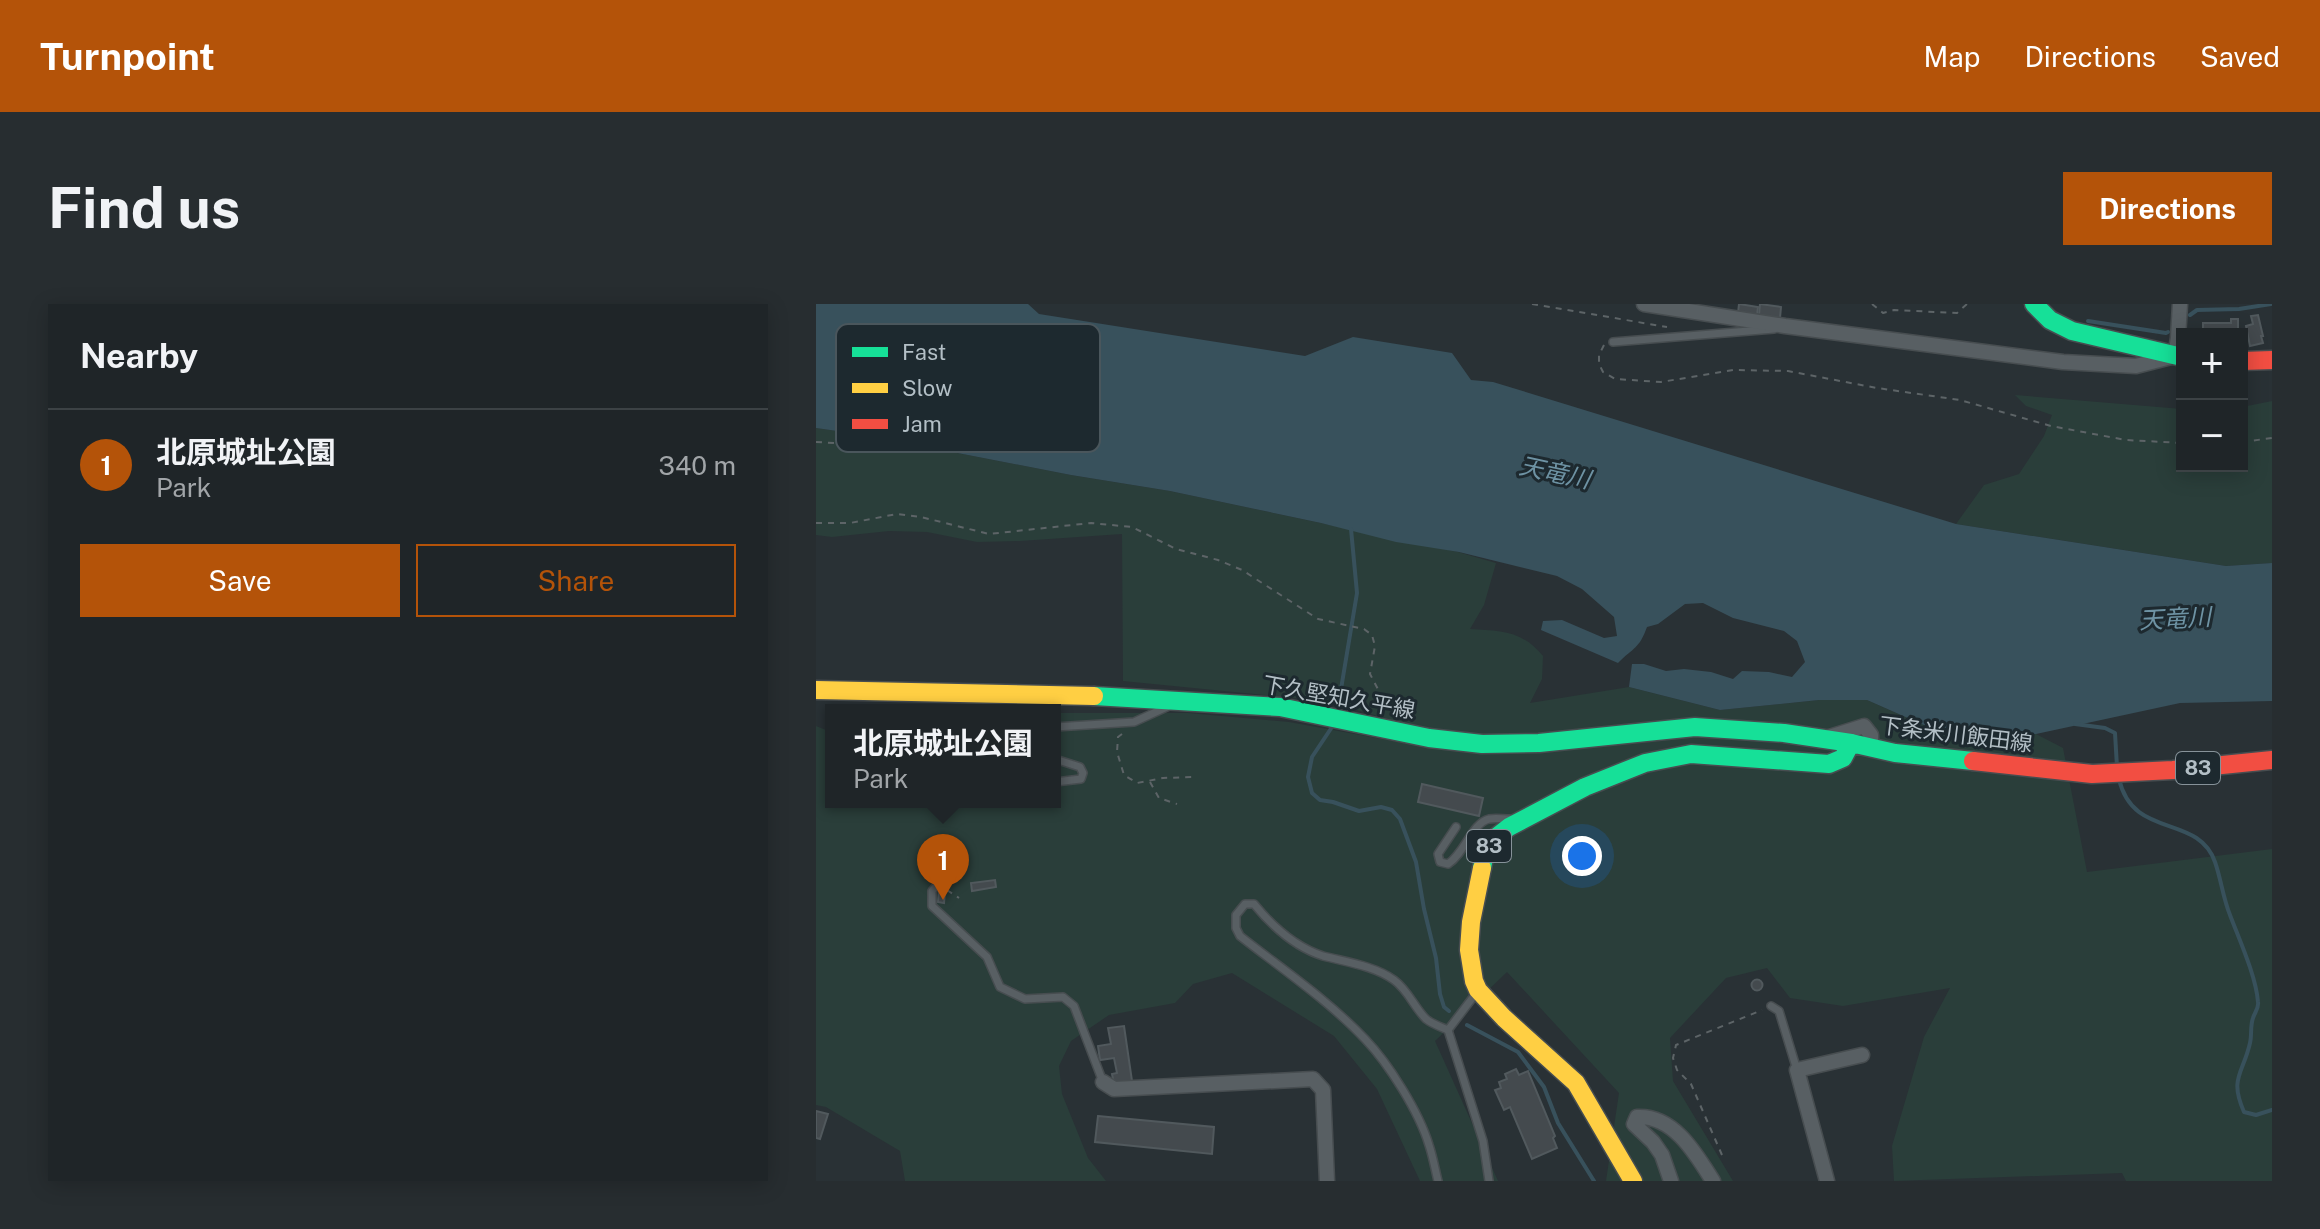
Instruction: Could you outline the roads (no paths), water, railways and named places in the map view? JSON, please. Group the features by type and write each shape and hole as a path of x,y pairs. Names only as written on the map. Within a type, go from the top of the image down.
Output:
{"main road":[{"path":"2034,304 2050,320 2072,331 2176,357"},
{"path":"2248,361 2272,360"},
{"name":"下久堅知久平線","path":"816,690 1046,694 1280,707 1429,738 1482,744 1539,743 1695,727 1784,733 1851,743"},
{"name":"下条米川飯田線","path":"1478,990 1471,971 1469,950 1485,853 1495,838 1524,818 1627,769 1678,755 1716,754 1829,764 1841,760 1848,753 1851,743 1986,763 2092,774 2272,760"},
{"path":"1478,990 1504,1018 1576,1083 1633,1181"}],"street":[{"path":"1644,304 1785,326 2075,363 2136,366 2176,357"},
{"path":"2179,328 2180,304"},
{"path":"1825,738 1864,726 1871,735 1871,748"},
{"path":"1827,1181 1797,1070 1862,1055"},
{"path":"1103,1082 1114,1089 1313,1079 1323,1090 1327,1181"},
{"path":"1671,1181 1662,1155 1634,1124 1637,1117 1666,1124 1683,1138 1713,1181"}],"lane":[{"path":"1613,342 1769,331 1785,326"},
{"path":"1061,727 1134,722 1183,700"},
{"path":"1061,761 1080,767 1083,773 1081,779 1061,781"},
{"path":"1456,827 1438,854 1440,862 1448,864 1458,857 1475,828 1487,819 1524,818"},
{"path":"938,884 932,891 932,906 987,957 1000,987 1025,999 1063,997 1074,1006 1103,1082"},
{"path":"1438,1181 1428,1142 1408,1100 1384,1061 1364,1038 1316,995 1240,936 1236,915 1245,904 1254,904 1294,943 1319,955 1360,965 1392,978 1427,1020 1448,1030 1483,1141 1489,1181"},
{"path":"1448,1030 1478,990"},
{"path":"1771,1006 1779,1011 1797,1070"}],"water":[{"name":"天竜川","path":"816,304 1028,304 1039,314 1305,356 1353,337 1452,353 1471,380 1493,382 1956,524 2226,566 2272,563 2272,701 2180,703 2036,734 1953,738 1867,700 1819,700 1720,710 1629,687 1632,664 1644,664 1666,671 1711,672 1733,679 1742,671 1792,677 1805,662 1797,641 1784,631 1733,618 1703,603 1685,604 1658,624 1647,627 1639,644 1618,663 1541,630 1543,621 1562,620 1604,638 1617,636 1614,617 1582,589 1557,576 1459,552 1396,542 1170,491 953,452 1100,452 1100,324 836,324 836,431 816,428"}],"waterway":[{"path":"2190,315 2197,310 2271,304"},
{"path":"2088,321 2168,332"},
{"path":"1339,701 1357,593 1351,529"},
{"path":"2075,724 2105,728 2115,733 2117,767"},
{"path":"1332,727 1312,757 1308,777 1312,793 1320,800 1359,811 1381,807 1392,810 1400,819 1416,862 1436,958 1440,994 1444,1007 1449,1011"},
{"path":"2119,779 2126,798 2138,811 2195,837 2207,847 2215,862 2257,992 2250,1043 2237,1083 2240,1101 2244,1112 2256,1115 2272,1110"},
{"path":"1467,1025 1518,1052 1544,1087 1558,1123 1594,1181"}],"place":[{"name":"北原城址公園","path":"943,900"}]}
